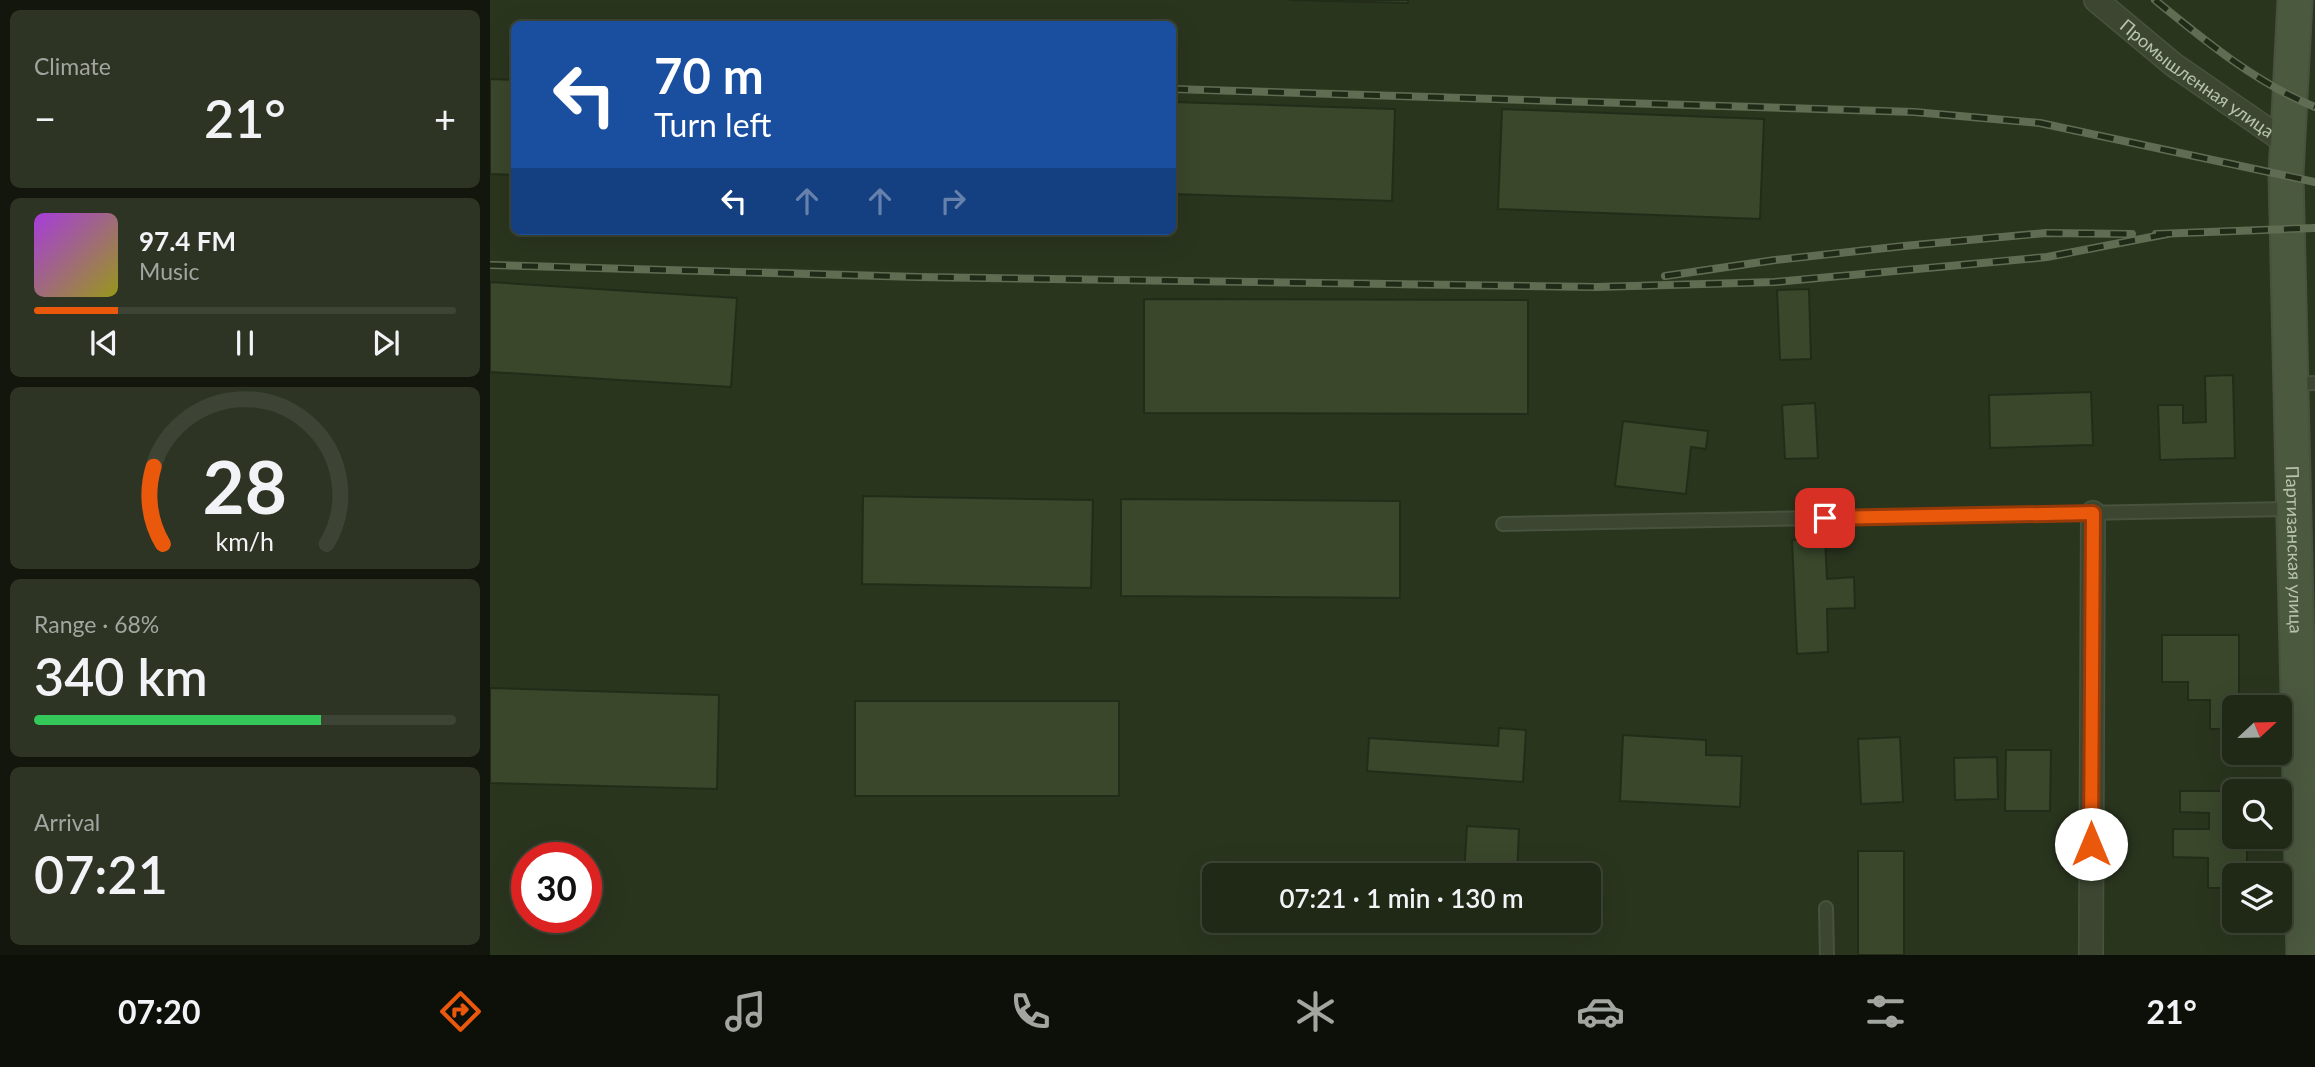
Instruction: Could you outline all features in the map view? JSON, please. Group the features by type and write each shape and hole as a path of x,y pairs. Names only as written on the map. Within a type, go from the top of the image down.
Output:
{"street":[{"name":"Промышленная улица","path":"2096,0 2174,65 2287,142"},
{"name":"Промышленная улица","path":"2287,142 2295,0"},
{"name":"Партизанская улица","path":"2287,142 2286,227 2302,384 2293,509 2306,616 2304,955"},
{"path":"2091,955 2093,513"}],"lane":[{"path":"1503,524 2293,509"},
{"path":"1826,908 1827,955"}],"building":[{"path":"1289,0 1408,0 1408,3"},
{"path":"490,79 511,80 511,175 490,174"},
{"path":"1176,102 1395,109 1392,201 1176,194"},
{"path":"1502,109 1764,119 1760,219 1498,209"},
{"path":"490,282 737,298 731,387 490,372"},
{"path":"1809,289 1811,359 1780,360 1777,290"},
{"path":"1144,299 1528,300 1528,414 1144,413"},
{"path":"2233,375 2235,458 2160,460 2158,405 2183,405 2183,423 2206,422 2205,376"},
{"path":"2091,392 2093,445 1990,448 1989,395"},
{"path":"1815,403 1818,458 1785,459 1782,405"},
{"path":"1623,421 1708,431 1706,449 1691,447 1686,494 1615,486"},
{"path":"863,496 1093,500 1091,588 862,584"},
{"path":"1121,499 1400,501 1400,598 1121,596"},
{"path":"1825,538 1827,579 1854,577 1855,608 1827,609 1828,652 1797,654 1792,540"},
{"path":"2162,635 2239,635 2239,695 2222,695 2222,729 2210,729 2210,700 2188,700 2188,682 2162,682"},
{"path":"490,688 719,695 717,789 490,783"},
{"path":"855,701 1119,701 1119,796 855,796"},
{"path":"1499,728 1526,730 1523,782 1367,771 1369,738 1498,746"},
{"path":"1623,735 1706,740 1706,755 1742,756 1740,807 1620,801"},
{"path":"1900,737 1903,802 1861,804 1858,739"},
{"path":"2006,750 2051,750 2050,811 2005,811"},
{"path":"1997,757 1998,799 1955,800 1954,758"},
{"path":"2180,791 2222,791 2222,849 2247,849 2247,863 2222,863 2222,888 2208,888 2208,858 2173,857 2173,829 2209,829 2209,813 2180,812"},
{"path":"1467,826 1519,829 1518,863 1465,863"},
{"path":"1858,851 1904,851 1904,955 1858,955"}],"railway":[{"path":"2155,0 2251,73 2315,107"},
{"path":"1176,89 1914,112 2040,123 2315,182"},
{"path":"2156,234 2315,228"},
{"path":"1665,276 1775,260 2046,233 2132,234"},
{"path":"490,265 918,277 1596,287 1775,282 2047,257 2167,234"}],"route":[{"path":"1825,518 2093,513 2091,844"}]}
